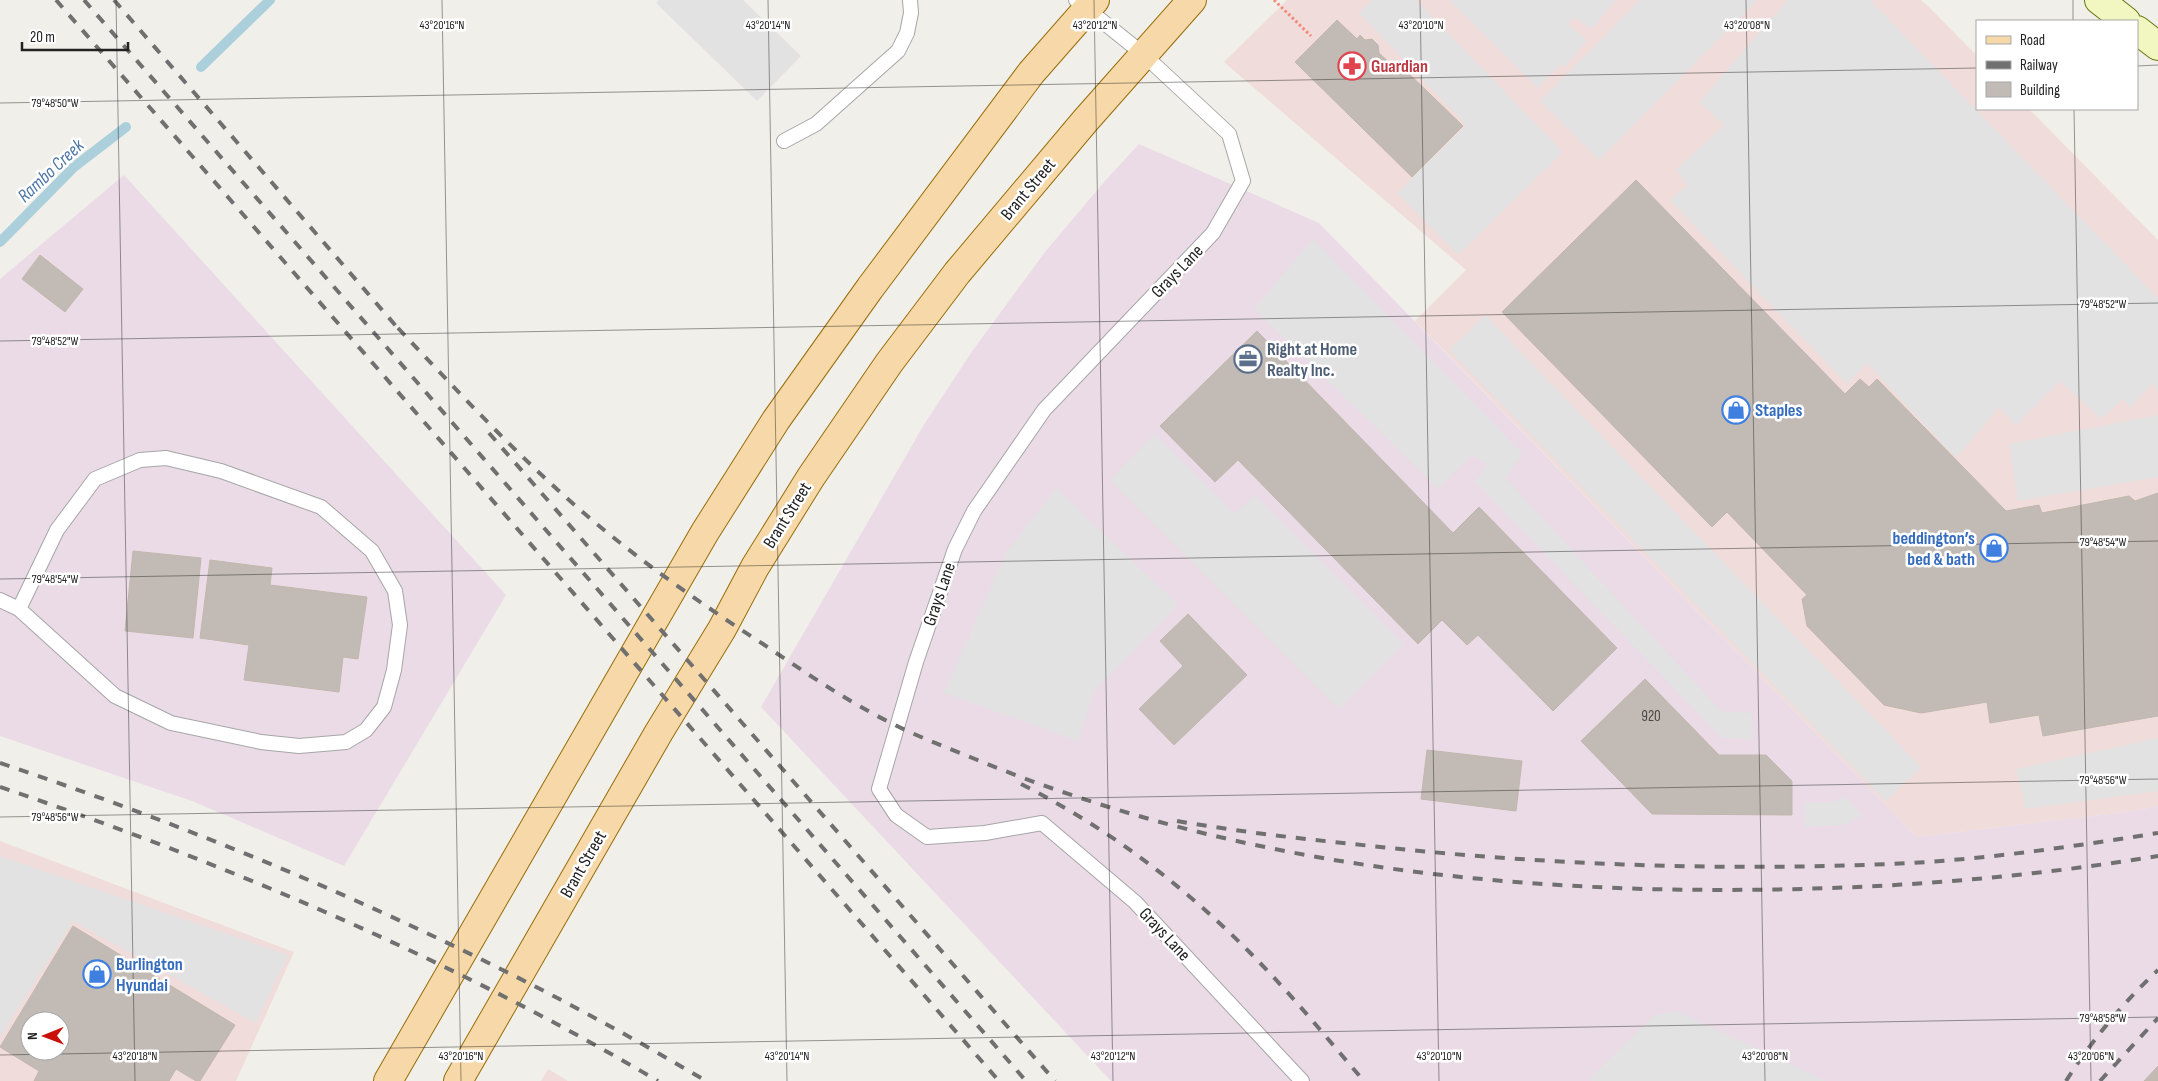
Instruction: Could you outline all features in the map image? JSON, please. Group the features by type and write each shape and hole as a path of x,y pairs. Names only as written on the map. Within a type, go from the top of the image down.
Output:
{"main road":[{"name":"Brant Street","path":"458,1081 659,732 722,629 755,567 811,477 889,363 957,273 1143,54 1192,0"},
{"path":"2099,0 2125,20"},
{"path":"388,1081 700,541 776,420 870,288 1031,73 1086,3"},
{"path":"2138,31 2158,46"}],"lane":[{"path":"784,141 816,124 898,51 908,33 911,13 910,0"},
{"name":"Grays Lane","path":"1086,3 1229,134 1243,181 1213,233 1044,410 974,511 948,567 916,662 879,789 896,815 927,837 985,832 1042,823 1135,902 1302,1081"},
{"path":"0,600 19,609 116,696 171,723 261,742 300,746 346,742 366,730 384,707 394,670 400,625 395,590 372,552 321,507 221,471 166,458 140,460 95,479 57,530 19,609"}],"path":[{"path":"1274,0 1311,36"}],"shaded area":[{"path":"659,0 743,0 801,56 757,101 656,3"},
{"path":"1287,0 1921,0 1976,55 1976,110 2030,110 2158,240 2158,806 2127,812 1917,837 1415,321 1466,270 1224,62"},
{"path":"1373,0 1416,0 1563,152 1458,255 1397,193 1466,125 1359,13"},
{"path":"1449,0 1616,0 1591,29 1574,17 1568,24 1587,40 1565,67 1560,64 1538,88"},
{"path":"1640,0 1757,0 1599,160 1540,101"},
{"path":"1788,0 1870,0 2158,298 2158,392 2153,383 2130,408 2123,399 2101,419 2060,381 2016,425 1999,408 1956,458 1867,363 1847,384 1670,200 1688,185 1676,170 1724,125 1699,102"},
{"path":"1139,144 1319,223 1917,837 2127,812 2158,806 2158,1081 1111,1081 761,707 925,423 973,350 1045,252"},
{"path":"124,175 506,595 344,866 192,801 0,736 0,279"},
{"path":"1313,239 1522,453 1506,479 1721,711 1752,713 1753,739 1722,738 1475,481 1487,465 1472,455 1438,488 1254,309"},
{"path":"1485,315 1921,767 1886,801 1449,350"},
{"path":"2158,415 2158,477 2018,501 2009,444"},
{"path":"1155,434 1235,514 1255,495 1404,644 1339,709 1110,480"},
{"path":"1056,488 1178,605 1094,691 1078,741 944,693 1006,553"},
{"path":"2158,738 2158,791 2026,809 2016,769"},
{"path":"1846,797 1862,816 1844,825 1805,827 1804,802 1834,802"},
{"path":"0,841 294,952 236,1081 0,1081"},
{"path":"0,856 288,955 256,1023 73,921 0,1037"},
{"path":"1676,1011 1826,1081 1592,1081 1590,1078 1655,1015"},
{"path":"548,1069 568,1081 541,1081"}],"building":[{"path":"1337,20 1357,39 1360,35 1365,40 1372,39 1378,45 1379,53 1394,67 1402,67 1463,126 1412,177 1295,62"},
{"path":"1636,180 1845,394 1860,379 1869,387 1877,379 2006,511 2039,505 2042,513 2129,496 2135,501 2158,493 2158,716 2043,736 2039,715 1990,723 1987,702 1921,713 1884,705 1807,626 1802,599 1807,595 1727,512 1712,527 1502,312"},
{"path":"40,255 83,289 65,312 22,279"},
{"path":"1257,331 1453,533 1479,507 1617,648 1553,711 1478,635 1467,645 1442,620 1418,644 1238,460 1215,482 1160,426"},
{"path":"133,551 201,558 193,638 125,631"},
{"path":"210,560 272,568 270,585 367,597 358,659 343,657 339,692 244,680 249,645 200,638"},
{"path":"1188,614 1247,675 1174,745 1139,709 1183,666 1160,641"},
{"path":"1645,679 1719,755 1766,755 1792,781 1792,815 1652,814 1581,741"},
{"path":"1427,750 1522,761 1516,811 1421,799"},
{"name":"Burlington Hyundai","path":"73,926 235,1025 200,1081 196,1081 176,1069 169,1081 34,1081 39,1071 23,1061 70,1061 70,1011 22,1011"},
{"name":"Burlington Hyundai","path":"20,1014 20,1059 0,1047"},
{"path":"2158,1066 2158,1081 2144,1081"}],"waterway":[{"name":"Rambo Creek","path":"201,67 270,0"},
{"name":"Rambo Creek","path":"0,242 74,167 126,127"}],"railway":[{"path":"56,0 999,1081"},
{"path":"84,0 1026,1081"},
{"path":"114,0 402,333"},
{"path":"398,328 470,404 571,502 638,557 720,616 844,697 905,730 1056,790 1138,816 1304,855 1389,868 1559,885 1646,889 1839,888 1966,880 2030,874 2158,856"},
{"path":"489,433 1055,1081"},
{"path":"0,763 182,829 362,903 536,987 706,1081"},
{"path":"1021,784 1087,821 1118,842 1149,864 1207,912 1274,978 1364,1081"},
{"path":"0,787 170,848 337,917 500,994 580,1036 658,1081"},
{"path":"1177,821 1287,837 1492,857 1632,865 1772,867 1943,861 2035,851 2158,833"},
{"path":"2066,1081 2086,1051 2109,1022 2158,970"},
{"path":"2100,1081 2158,1018"}],"place":[{"name":"Guardian","path":"1352,66"},
{"name":"Right at Home Realty Inc.","path":"1248,359"},
{"name":"Staples","path":"1736,410"},
{"name":"beddington’s bed & bath","path":"1994,548"},
{"name":"Burlington Hyundai","path":"97,974"}]}
